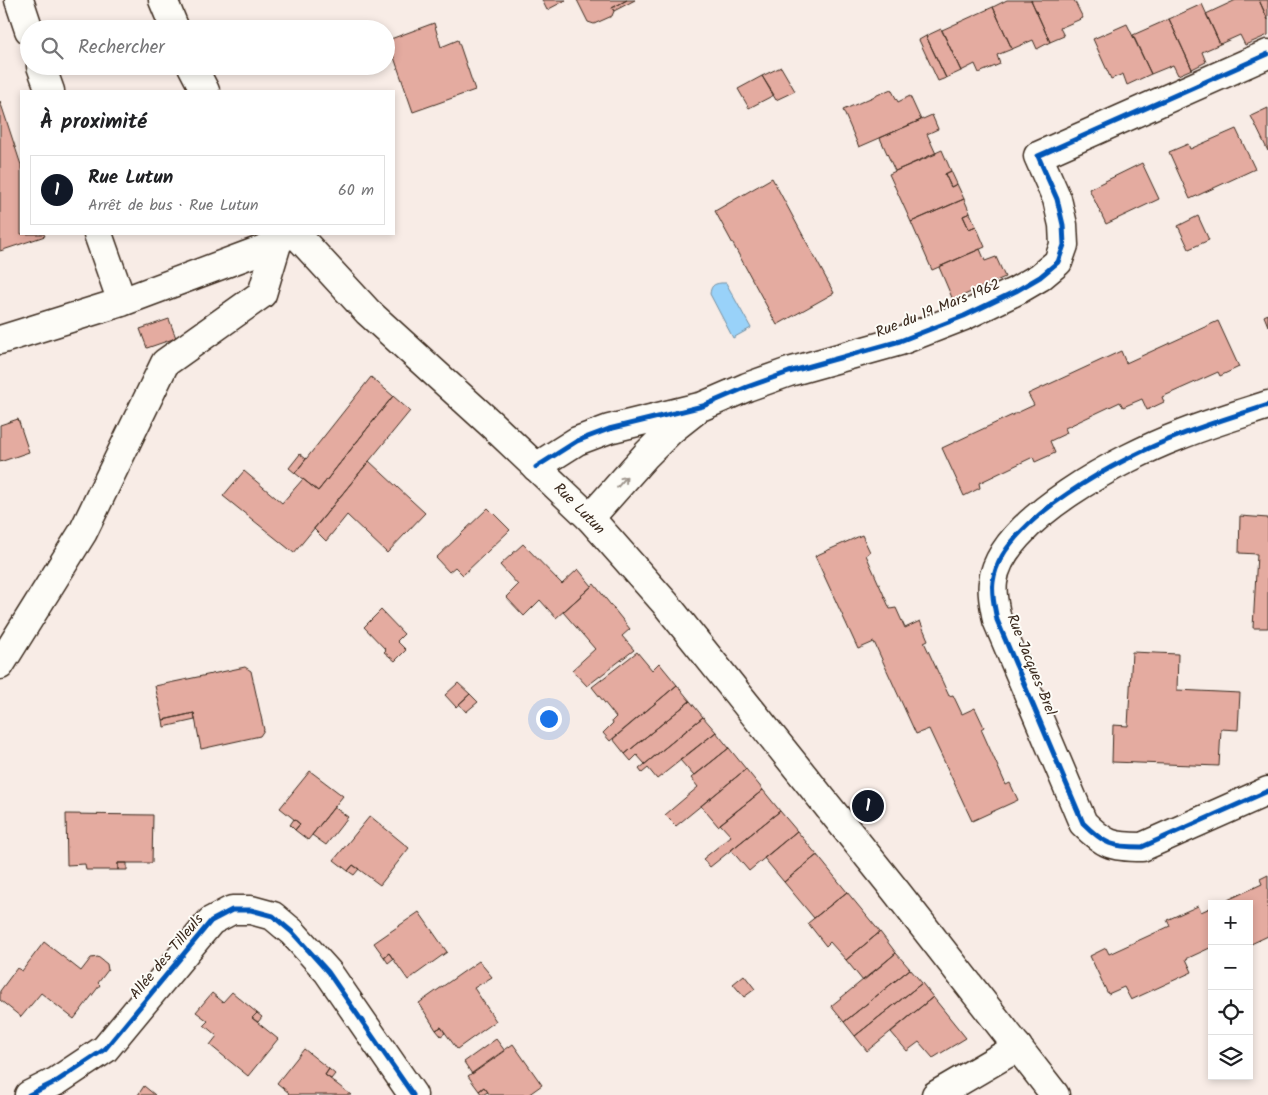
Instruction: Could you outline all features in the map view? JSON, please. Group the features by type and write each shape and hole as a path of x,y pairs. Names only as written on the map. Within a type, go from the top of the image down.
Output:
{"street":[{"path":"19,0 26,20"},
{"path":"163,0 171,20"},
{"name":"Rue du 19 Mars 1962","path":"536,467 577,441 609,429 702,406 789,372 900,341 964,316 1016,291 1040,277 1058,262 1064,245 1063,225 1057,199 1038,156 1268,54"},
{"path":"44,75 50,90"},
{"path":"197,75 204,90"},
{"path":"98,235 122,302"},
{"path":"0,340 122,302 286,237"},
{"path":"0,665 83,532 165,362 262,294 286,237"},
{"name":"Rue Lutun","path":"286,237 590,518 665,603 1055,1095"},
{"name":"Rue Jacques Brel","path":"1268,405 1176,436 1090,479 1053,504 1011,542 1000,560 993,582 993,600 997,620 1083,823 1100,840 1120,847 1142,847 1268,791"},
{"name":"Rue du 19 Mars 1962","path":"590,518 664,436 702,406"},
{"name":"Allée des Tilleuls","path":"29,1095 57,1081 105,1050 211,921 232,910 251,910 273,916 292,932 328,972 413,1095"},
{"path":"936,1095 1018,1047"}],"water":[{"path":"726,283 751,328 733,338 710,294 713,286"}],"building":[{"path":"542,0 566,0 547,10"},
{"path":"577,0 627,0 612,8 614,11 612,16 594,24 588,22"},
{"path":"627,0 635,0 614,11 612,8"},
{"path":"1007,0 1031,0 1050,42 1037,49 1033,40 1012,49 993,7"},
{"path":"1031,0 1074,0 1083,18 1060,28 1064,36 1050,42"},
{"path":"1236,0 1259,0 1268,20 1268,35 1245,45 1240,35 1220,44 1206,14"},
{"path":"1259,0 1268,0 1268,20"},
{"path":"1202,4 1220,44 1202,52 1206,62 1192,69 1169,19"},
{"path":"993,7 1012,49 997,55 1000,64 979,73 975,64 961,71 942,30"},
{"path":"1169,19 1192,69 1178,75 1173,65 1151,74 1133,35"},
{"path":"434,23 441,47 458,40 475,90 413,112 395,60 395,37"},
{"path":"1127,24 1151,74 1127,85 1123,74 1111,79 1093,39"},
{"path":"941,29 961,71 946,78 926,36"},
{"path":"926,36 946,78 938,81 919,40"},
{"path":"781,67 795,91 776,100 762,76"},
{"path":"762,76 774,95 749,108 738,89"},
{"path":"891,89 898,102 910,96 921,120 859,147 843,110"},
{"path":"0,101 20,162 20,235 45,236 0,251"},
{"path":"1268,108 1268,151 1251,116"},
{"path":"932,115 938,129 927,134 936,154 895,171 880,138"},
{"path":"1236,129 1255,169 1190,199 1169,152 1188,144 1190,149"},
{"path":"942,150 951,171 945,174 951,187 957,184 964,199 911,222 889,174"},
{"path":"1142,163 1159,199 1106,224 1089,189"},
{"path":"951,171 957,184 951,187 945,174"},
{"path":"772,178 834,293 777,325 715,211"},
{"path":"964,199 970,213 963,216 969,229 976,226 985,247 932,270 911,222"},
{"path":"970,213 976,226 969,229 963,216"},
{"path":"1198,216 1209,240 1189,249 1178,226"},
{"path":"980,249 985,261 996,257 1005,277 953,300 939,267"},
{"path":"1268,314 1268,326 1264,316"},
{"path":"169,319 176,338 147,348 140,329"},
{"path":"1218,321 1239,367 1220,376 1218,372 1162,397 1164,402 1147,410 1142,399 1123,407 1120,402 1065,428 1067,433 1050,441 1055,453 1035,462 1033,457 979,483 980,488 964,496 942,448 1034,405 1028,394 1121,351 1126,363"},
{"path":"371,377 393,396 318,491 295,473"},
{"path":"393,396 410,411 294,553 223,496 244,471 282,503 303,479 318,491"},
{"path":"18,419 29,452 0,462 0,425"},
{"path":"300,454 306,459 295,473 289,468"},
{"path":"369,461 425,513 387,553 347,515 326,541 314,529"},
{"path":"488,508 510,530 463,575 455,567 449,572 436,558"},
{"path":"1240,516 1268,518 1268,628 1253,628 1257,554 1239,553"},
{"path":"862,535 870,552 866,555 890,609 896,608 905,628 920,621 928,640 924,642 949,696 953,695 962,714 975,708 984,727 981,729 1006,785 1010,783 1018,800 972,821 929,729 916,734 874,642 858,649 815,556"},
{"path":"523,544 562,584 578,569 592,586 556,618 540,600 524,616 506,597 518,585 500,565"},
{"path":"594,584 630,629 622,636 634,650 587,686 572,670 595,649 563,612"},
{"path":"381,610 404,634 397,641 406,650 395,661 384,652 386,650 364,627"},
{"path":"637,652 652,670 659,663 677,685 610,741 603,733 616,717 592,687"},
{"path":"1132,652 1178,654 1177,690 1240,693 1238,730 1221,729 1219,766 1112,762 1113,725 1128,726"},
{"path":"245,667 251,671 264,730 260,736 201,749 194,713 163,720 155,686"},
{"path":"458,683 470,694 456,707 445,695"},
{"path":"677,685 690,701 625,754 613,739"},
{"path":"470,694 478,702 466,712 459,704"},
{"path":"690,701 703,717 645,764 637,755 631,761 625,754"},
{"path":"194,713 195,720 164,727 163,720"},
{"path":"703,717 716,732 657,779 648,768 642,773 639,769"},
{"path":"716,732 729,748 694,776 680,760"},
{"path":"729,748 746,769 676,826 665,815 698,787 691,778"},
{"path":"746,769 763,790 718,826 701,806"},
{"path":"310,771 343,796 308,840 295,830 300,824 280,808"},
{"path":"763,790 780,811 710,867 703,859 731,836 720,824"},
{"path":"334,807 348,817 326,845 312,835"},
{"path":"780,811 797,831 749,871 731,850"},
{"path":"66,814 153,815 152,863 118,863 118,870 86,870 85,864 67,865"},
{"path":"370,816 409,848 380,885 353,865 348,871 334,860"},
{"path":"294,819 300,824 295,830 290,825"},
{"path":"797,831 817,855 784,882 764,858"},
{"path":"817,855 847,892 814,918 784,882"},
{"path":"118,863 127,863 127,870 118,870"},
{"path":"353,865 359,869 354,875 348,871"},
{"path":"1268,875 1268,936 1253,943 1253,900 1228,900 1262,884 1260,879"},
{"path":"847,892 880,932 846,960 830,942 826,946 808,923"},
{"path":"1198,906 1201,912 1208,909 1208,949 1186,959 1192,972 1131,1000 1124,987 1108,994 1090,956 1106,948 1109,954 1170,926 1167,920"},
{"path":"419,912 447,952 408,980 389,953 384,957 374,943"},
{"path":"880,932 896,953 863,981 846,960"},
{"path":"44,942 81,971 91,958 98,957 107,964 108,970 98,983 100,985 74,1019 41,993 21,1017 0,1000 0,991 17,968 22,971"},
{"path":"389,953 393,959 388,963 384,957"},
{"path":"896,953 910,969 844,1022 831,1006"},
{"path":"479,961 492,977 474,988 496,1021 457,1049 441,1027 436,1030 419,1003"},
{"path":"910,969 922,983 855,1036 844,1022"},
{"path":"744,975 755,989 744,997 733,984"},
{"path":"922,983 933,997 867,1051 855,1036"},
{"path":"232,992 257,1013 252,1018 278,1039 248,1076 210,1045 217,1036 204,1025 208,1021 196,1012 212,993 223,1002"},
{"path":"933,997 966,1038 933,1058 919,1042 907,1051 891,1032"},
{"path":"257,1013 262,1017 258,1022 252,1018"},
{"path":"441,1027 445,1033 441,1036 436,1030"},
{"path":"496,1039 505,1051 472,1074 464,1062"},
{"path":"513,1044 542,1085 528,1095 490,1095 484,1087 479,1091 468,1076"},
{"path":"304,1049 329,1069 325,1075 351,1095 288,1095 289,1093 277,1083"},
{"path":"329,1069 335,1074 331,1079 325,1075"},
{"path":"144,1086 155,1095 138,1095"},
{"path":"484,1087 488,1092 482,1095 479,1091"}],"cycle path":[{"path":"536,467 577,441 609,429 703,406 789,372 900,341 964,316 1016,291 1040,277 1058,262 1064,245 1063,225 1057,199 1038,156 1268,54"},
{"path":"1268,405 1155,445 1068,493 1017,536 1001,559 993,582 992,592 997,620 1083,823 1097,836 1116,845 1142,847 1268,791"},
{"path":"29,1095 57,1081 105,1049 211,921 232,910 251,910 273,916 292,932 328,972 413,1095"}],"place":[{"name":"Rue Lutun","path":"868,806"}]}
